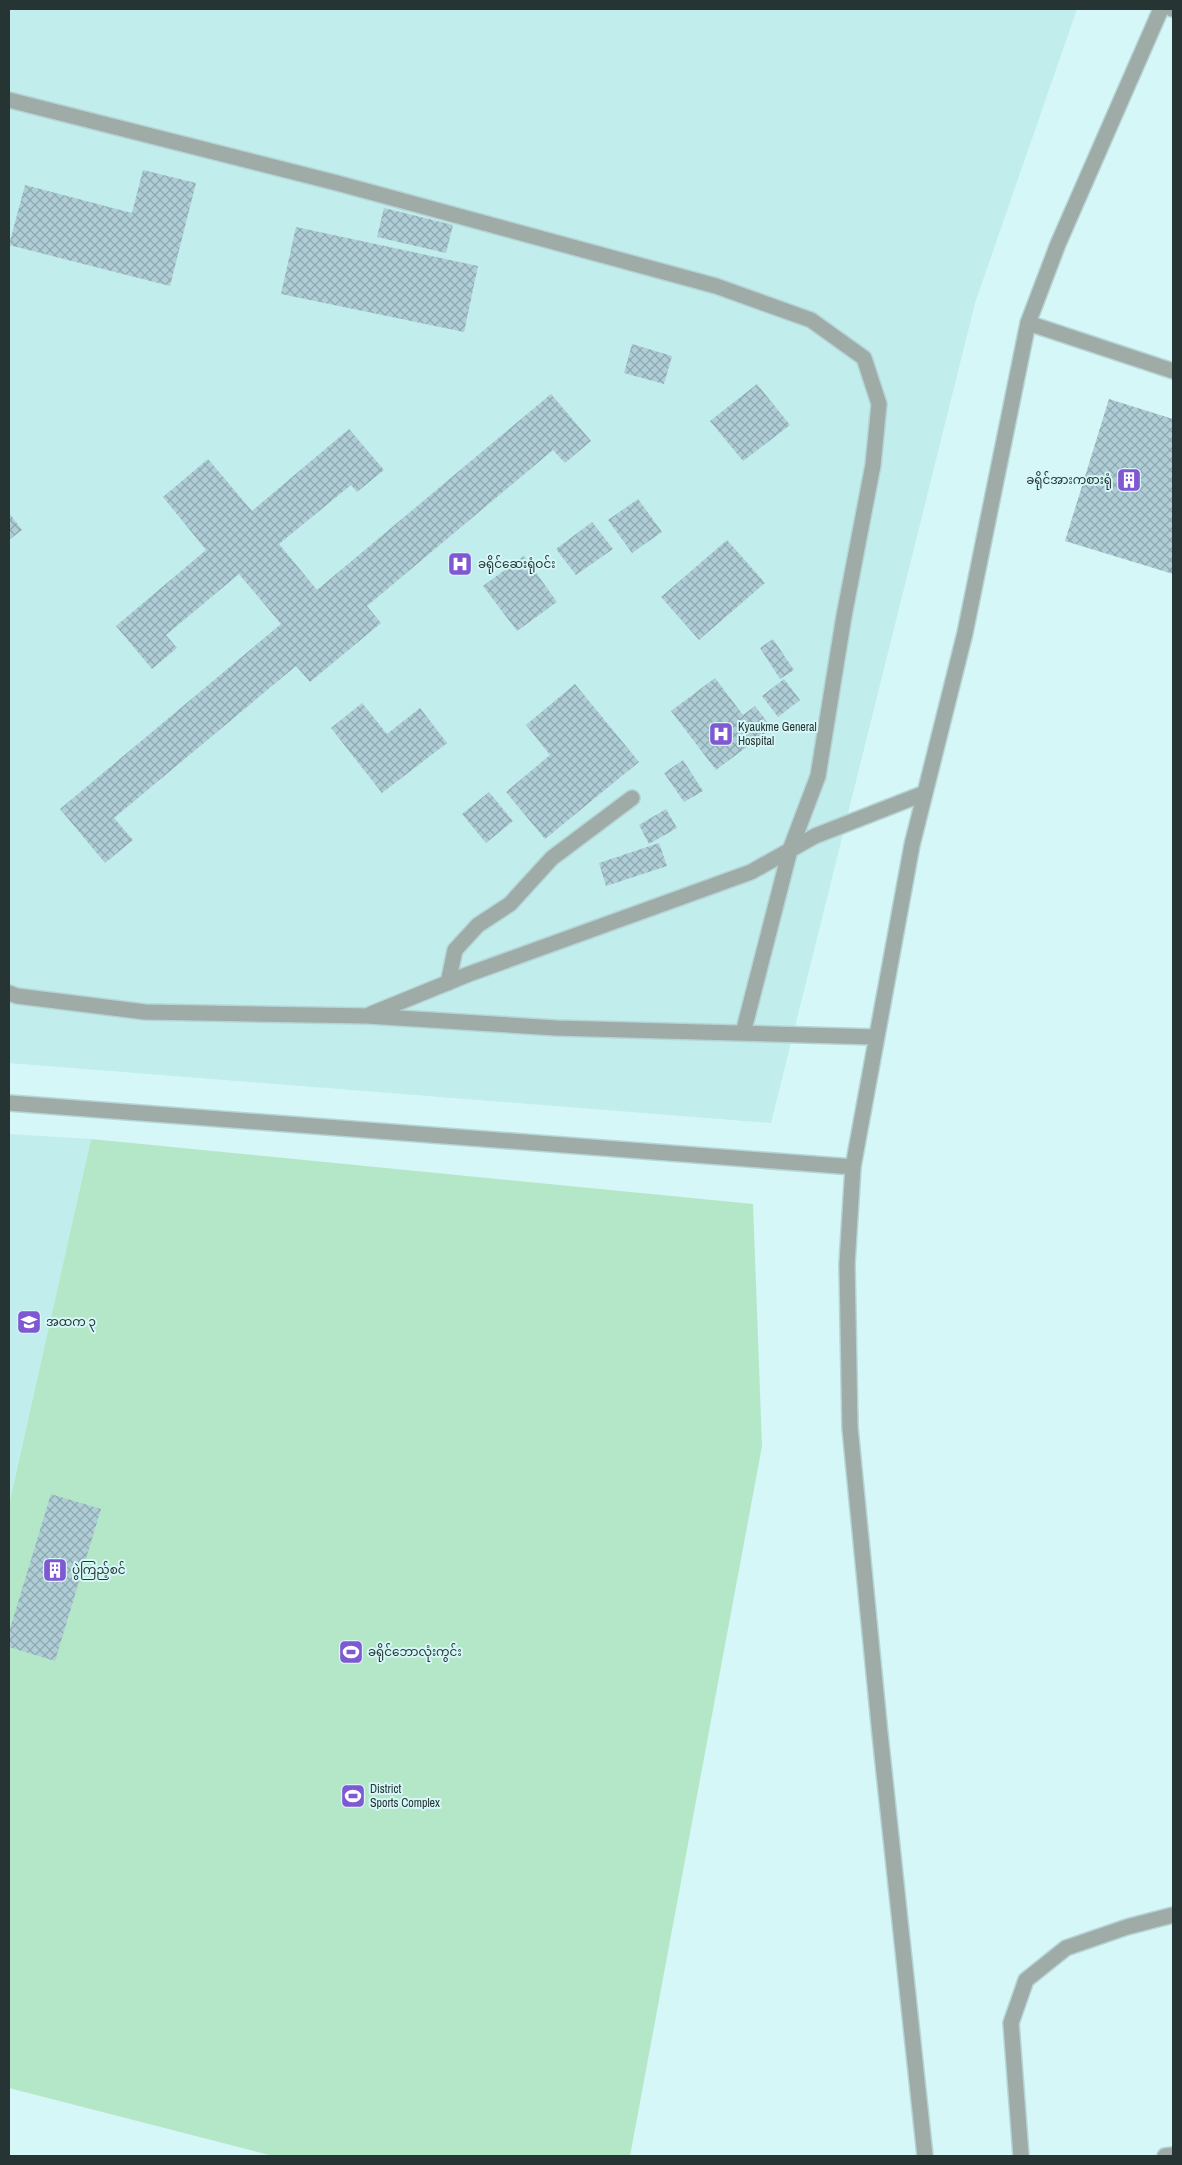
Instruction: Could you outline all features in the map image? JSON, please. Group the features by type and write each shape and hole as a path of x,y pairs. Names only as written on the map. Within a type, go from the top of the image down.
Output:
{"street":[{"path":"925,2156 881,1744 850,1428 847,1264 853,1168 875,1036 912,845 965,633 1028,323 1058,244 1161,9"},
{"path":"9,100 337,183 716,286 811,320 864,358 879,404 873,465 844,616 818,776 790,850 743,1033"},
{"path":"1028,323 1173,371"},
{"path":"367,1016 448,983 751,872 815,836 925,794"},
{"path":"448,983 455,950 478,925 510,904 552,858 632,798"},
{"path":"9,992 17,996 145,1012 367,1016 556,1028 875,1036"},
{"path":"9,1103 853,1168"},
{"path":"1021,2156 1011,2023 1026,1980 1066,1948 1127,1926 1173,1915"},
{"path":"1165,2156 1173,2155"}],"shaded area":[{"name":"ခရိုင်ဆေးရုံဝင်း","path":"9,9 1077,9 975,303 771,1123 9,1063"},
{"name":"အထက ၃","path":"9,1134 91,1139 9,1505"}],"green space":[{"name":"District Sports Complex","path":"91,1139 753,1204 762,1446 630,2156 273,2156 9,2088 9,1505"}],"building":[{"path":"143,170 196,183 170,286 9,245 25,185 132,213"},
{"path":"384,208 453,225 446,253 377,237"},
{"path":"296,227 478,266 464,332 281,294"},
{"path":"632,344 672,356 664,384 624,373"},
{"path":"757,384 790,425 743,461 710,421"},
{"path":"551,394 591,441 565,463 553,450 367,606 381,623 310,682 296,666 114,818 133,840 105,863 60,809 281,624 239,574 166,635 177,648 152,669 116,626 206,550 163,497 208,459 252,511 349,429 384,470 357,492 351,485 279,544 317,590"},
{"name":"ခရိုင်အားကစားရုံ","path":"1109,399 1173,419 1173,574 1065,541"},
{"path":"638,499 662,532 632,553 608,520"},
{"path":"9,513 22,530 9,540"},
{"path":"592,522 613,549 576,575 556,549"},
{"path":"727,540 765,583 699,640 661,597"},
{"path":"524,556 557,602 517,631 483,586"},
{"path":"773,639 794,670 780,679 760,648"},
{"path":"715,678 743,715 755,706 772,728 716,770 671,711"},
{"path":"784,679 800,700 778,717 762,696"},
{"path":"575,684 639,762 545,839 506,792 550,755 526,725"},
{"path":"362,703 387,734 420,708 447,743 382,793 331,728"},
{"path":"683,760 703,791 684,802 664,773"},
{"path":"489,792 513,821 486,843 462,814"},
{"path":"666,809 677,828 649,844 639,825"},
{"path":"659,843 667,866 606,886 599,863"},
{"name":"ပွဲကြည့်စင်","path":"51,1494 101,1509 55,1661 9,1647 9,1632"}],"place":[{"name":"ခရိုင်အားကစားရုံ","path":"1129,480"},
{"name":"ခရိုင်ဆေးရုံဝင်း","path":"460,564"},
{"name":"Kyaukme General Hospital","path":"721,734"},
{"name":"အထက ၃","path":"29,1322"},
{"name":"ပွဲကြည့်စင်","path":"55,1570"},
{"name":"ခရိုင်ဘောလုံးကွင်း","path":"351,1652"},
{"name":"District Sports Complex","path":"353,1796"}]}
